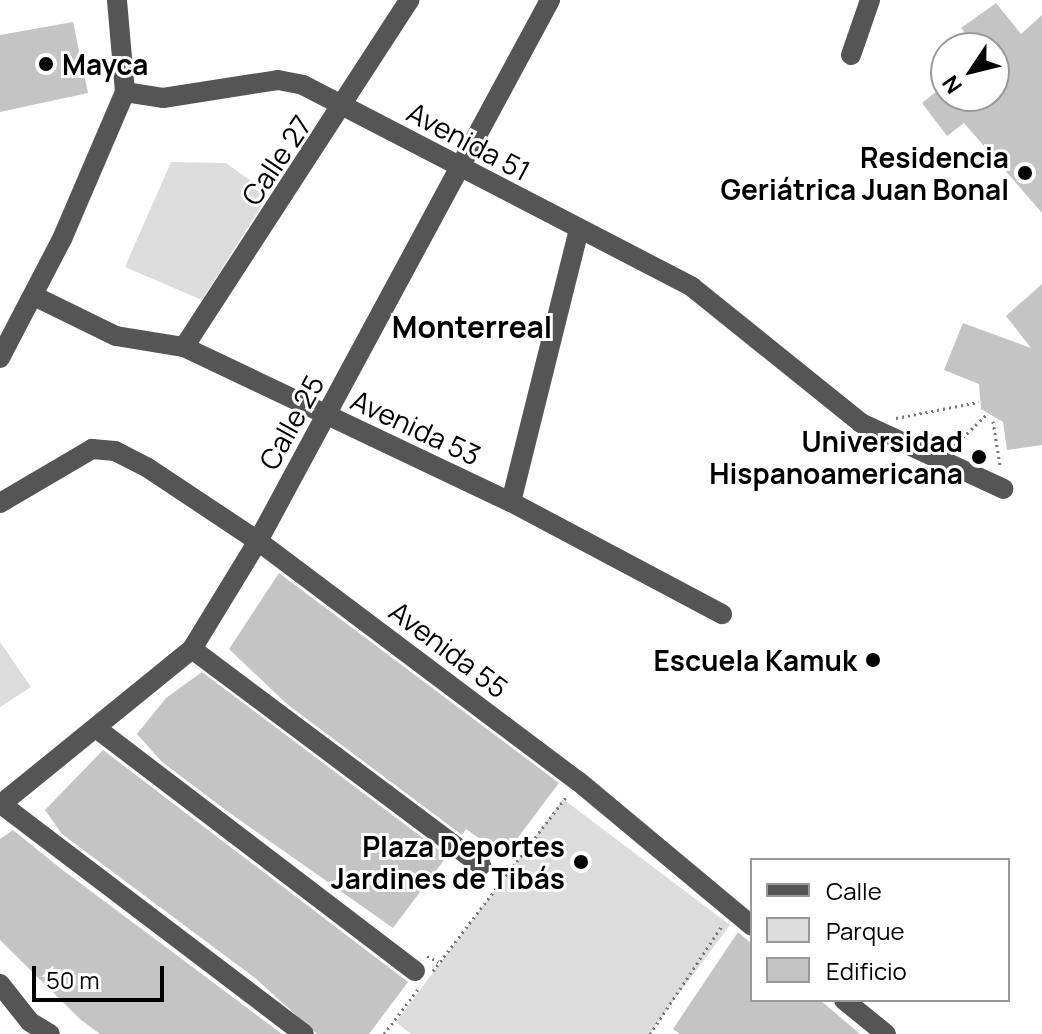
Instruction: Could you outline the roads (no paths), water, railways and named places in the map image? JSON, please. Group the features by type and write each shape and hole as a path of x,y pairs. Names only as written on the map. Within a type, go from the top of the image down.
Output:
{"street":[{"path":"0,358 34,296 125,92 117,0"},
{"name":"Calle 27","path":"184,347 345,107 409,0"},
{"name":"Calle 25","path":"1,804 192,649 258,541 327,416 550,0"},
{"path":"851,55 870,0"},
{"name":"Avenida 51","path":"125,92 163,98 278,80 345,107 461,171 692,287 760,340 818,379 1004,489 861,423 818,379"},
{"path":"511,502 579,229"},
{"name":"Avenida 53","path":"34,296 116,336 184,347 511,502 722,614"},
{"name":"Avenida 55","path":"0,503 92,449 115,451 148,468 258,541 578,781 750,924"},
{"path":"192,649 481,865"},
{"path":"96,728 415,971"},
{"path":"1,804 304,1034"},
{"path":"0,984 34,1028 50,1034"},
{"path":"846,1002 886,1034"}],"place":[{"name":"Mayca","path":"46,64"},
{"name":"Residencia Geriátrica Juan Bonal","path":"1025,173"},
{"name":"Universidad Hispanoamericana","path":"979,457"},
{"name":"Escuela Kamuk","path":"873,660"},
{"name":"Plaza Deportes Jardines de Tibás","path":"581,862"}],"district":[{"name":"Monterreal","path":"472,327"}]}
